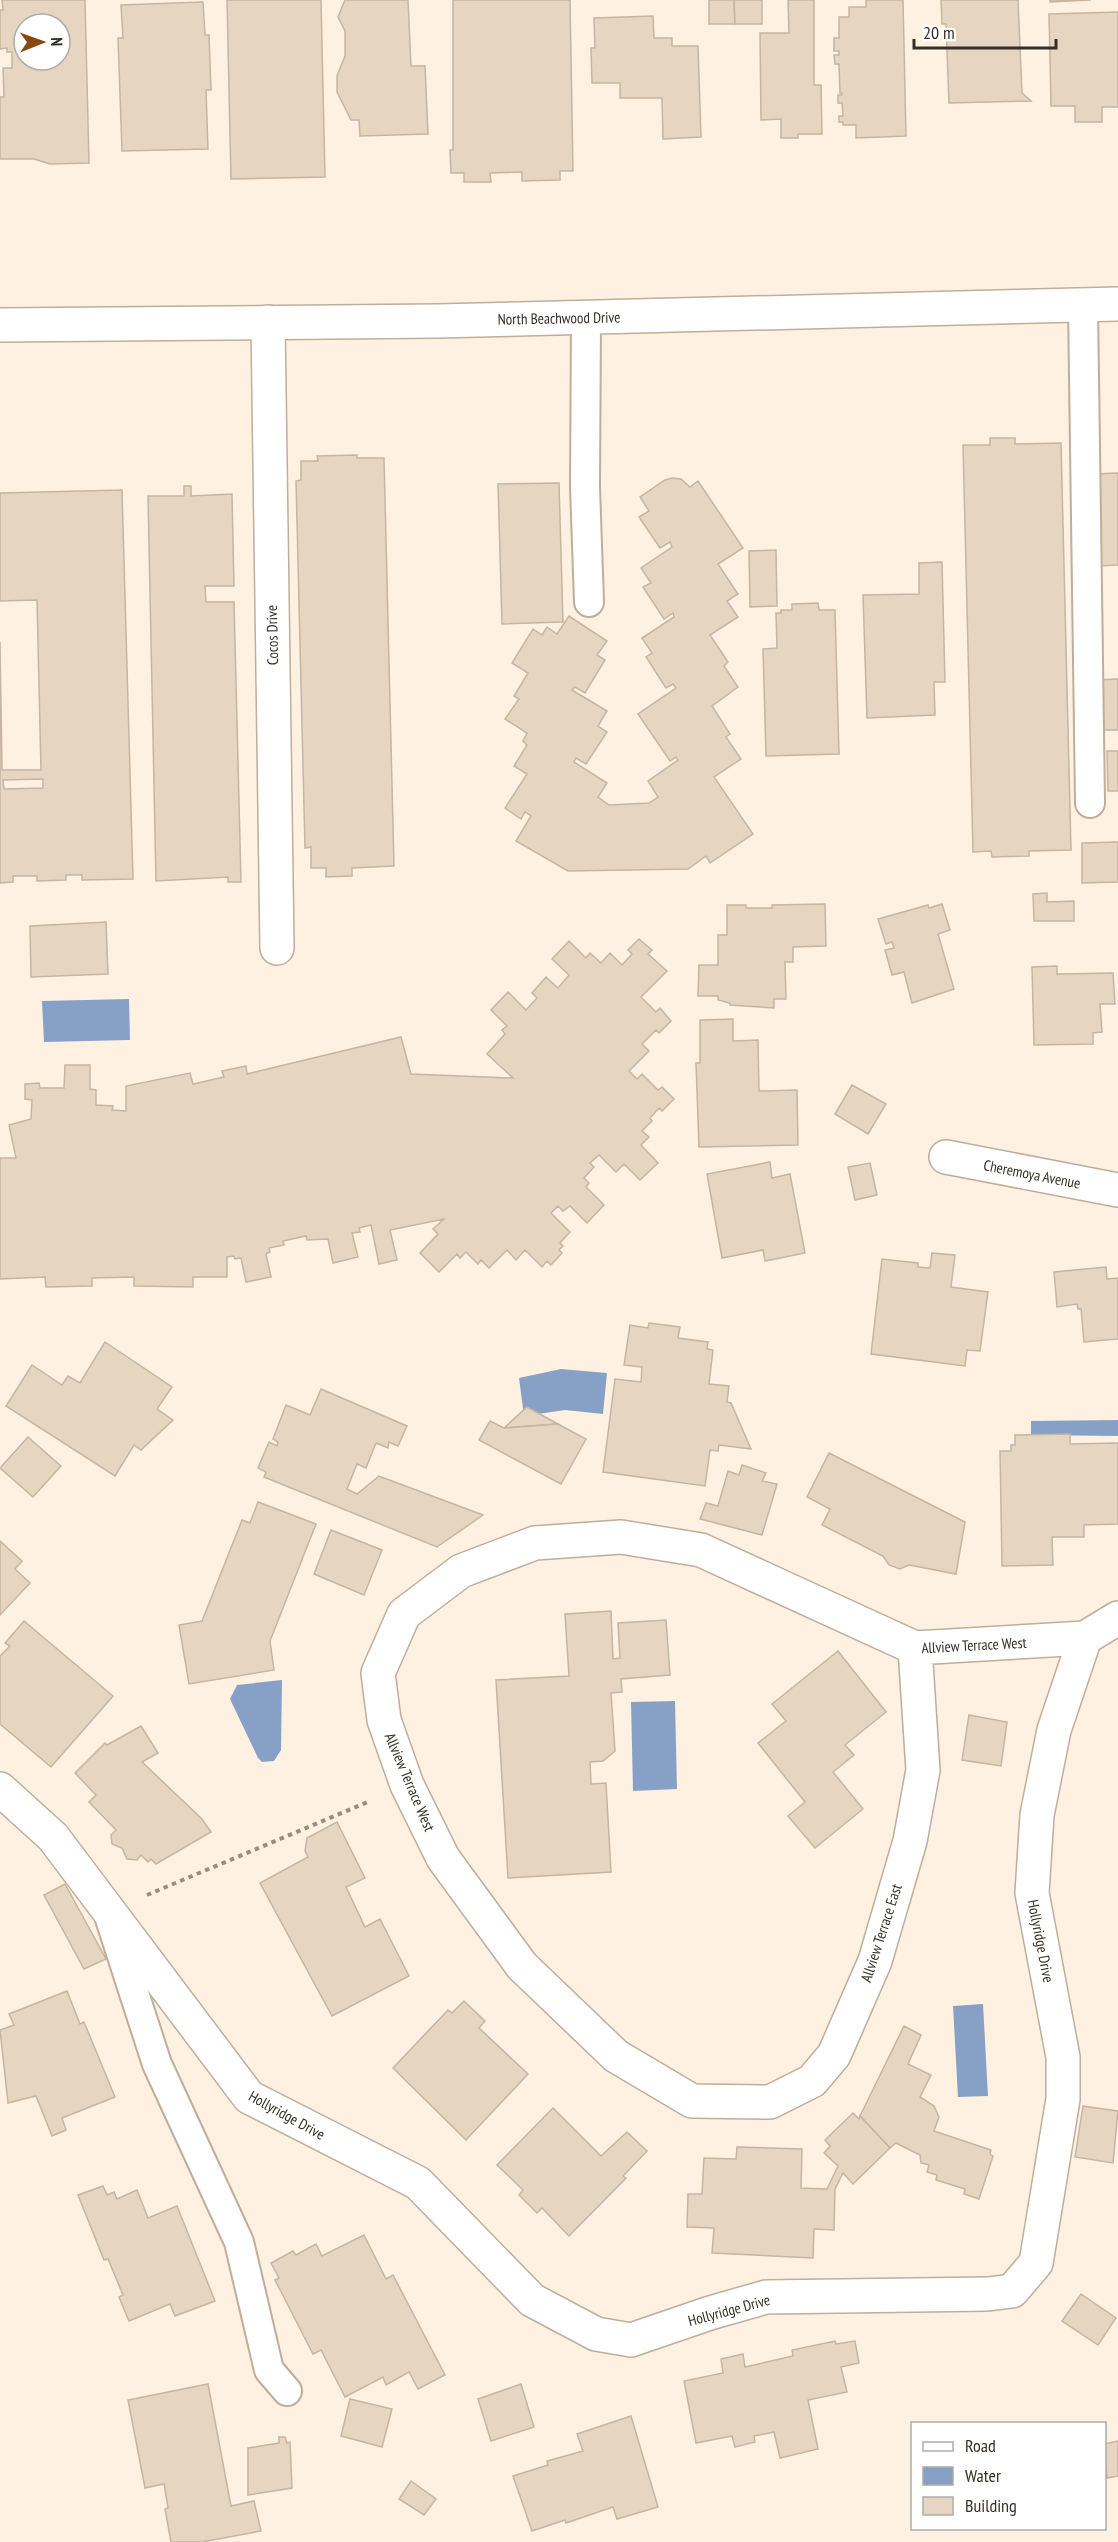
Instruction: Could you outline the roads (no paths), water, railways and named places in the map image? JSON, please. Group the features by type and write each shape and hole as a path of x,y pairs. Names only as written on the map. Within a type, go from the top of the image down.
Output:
{"street":[{"name":"North Beachwood Drive","path":"0,325 586,318 1118,304"},
{"name":"Cocos Drive","path":"267,322 277,948"},
{"name":"Cheremoya Avenue","path":"946,1157 1118,1190"},
{"name":"Allview Terrace West","path":"692,2101 616,2056 522,1966 443,1858 407,1785 384,1720 378,1673 404,1614 461,1570 535,1544 621,1537 701,1550 915,1648 1085,1638"},
{"path":"1085,1638 1118,1618"},
{"name":"Hollyridge Drive","path":"0,1789 53,1837 249,2097 417,2183 532,2300 596,2334 631,2340 766,2297 988,2294 1012,2291 1036,2263 1063,2100 1063,2057 1032,1893 1037,1815 1052,1740 1085,1638"},
{"name":"Allview Terrace East","path":"692,2101 770,2102 812,2081 834,2055 875,1961 910,1841 923,1770 915,1648"}],"lane":[{"path":"1083,305 1090,803"},
{"path":"586,318 585,487 589,602"},
{"path":"108,1911 157,2064 239,2242 269,2370 287,2391"}],"water":[{"path":"129,999 130,1040 44,1042 42,1001"},
{"path":"561,1369 607,1373 603,1414 565,1410 524,1416 519,1378"},
{"path":"1118,1420 1118,1436 1031,1435 1031,1421"},
{"path":"282,1680 281,1750 274,1761 262,1762 230,1699 237,1685"},
{"path":"675,1701 677,1789 633,1791 631,1702"},
{"path":"983,2004 988,2096 958,2097 953,2006"}]}
